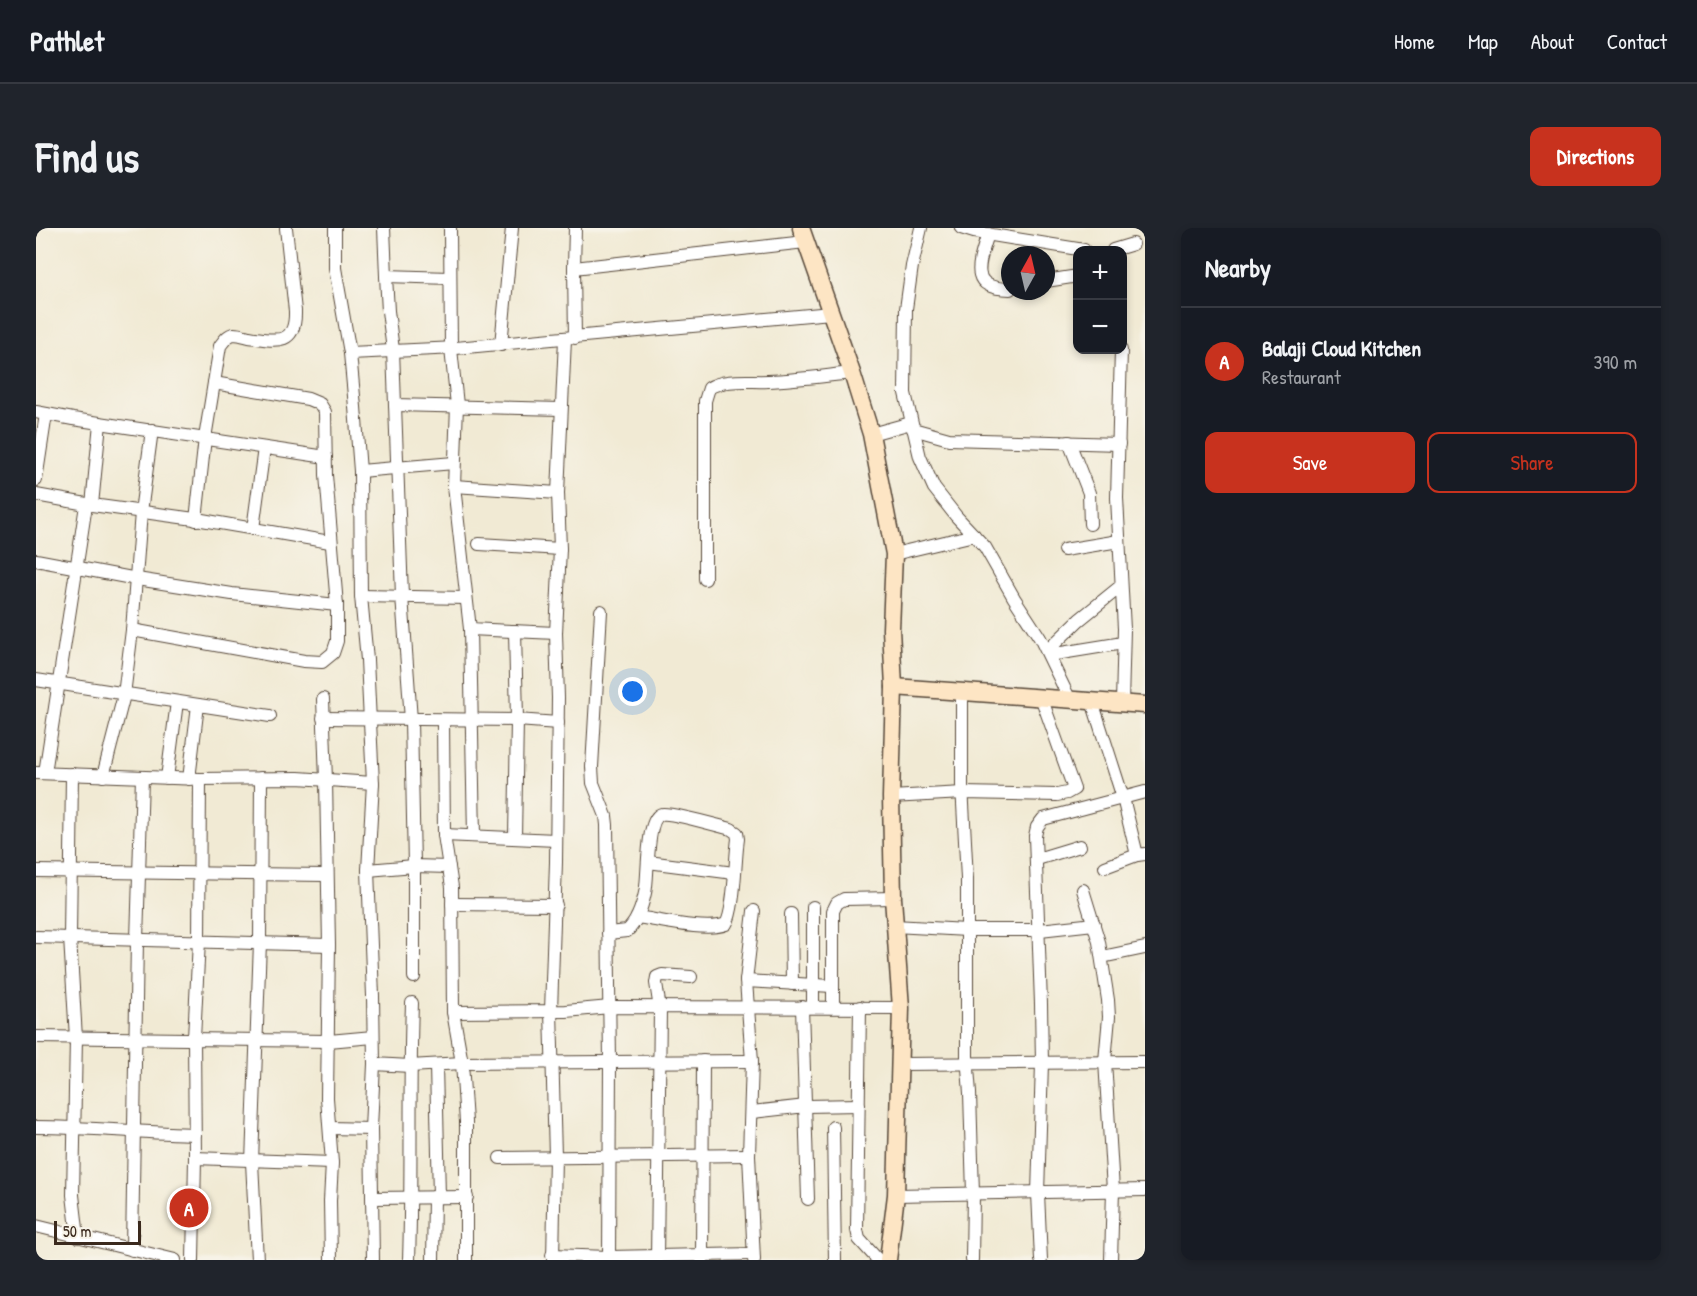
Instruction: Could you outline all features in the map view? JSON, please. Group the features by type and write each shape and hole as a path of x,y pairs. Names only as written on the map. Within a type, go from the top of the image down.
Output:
{"main road":[{"path":"803,235 871,434 894,554 891,629 894,687 891,797 894,926 901,1008 896,1195 878,1259"},
{"path":"894,687 1145,705"}],"street":[{"path":"196,520 205,438 220,346 225,338 234,334 270,340 284,339 292,333 295,311 286,228"},
{"path":"335,228 335,268 350,353 360,471 361,596 373,783 368,870 374,1037 371,1129 373,1260"},
{"path":"384,228 388,311 393,350 402,596 411,720 414,977"},
{"path":"450,228 451,349 457,405 454,486 470,629 474,836"},
{"path":"501,345 512,228"},
{"path":"575,228 570,339 561,409 558,493 560,549 556,633 558,723 556,904 551,1011 555,1156 552,1257 753,1257 750,1155 752,1061 746,981 754,911"},
{"path":"921,228 912,266 906,309 905,393 920,457 934,488 985,547 1048,653 1070,699"},
{"path":"961,228 1073,248"},
{"path":"988,234 978,273 987,286 1001,288"},
{"path":"574,268 803,235"},
{"path":"1126,246 1133,244"},
{"path":"386,276 450,278"},
{"path":"1055,280 1073,277"},
{"path":"350,353 501,345 831,314"},
{"path":"1121,354 1117,498 1123,643 1122,703"},
{"path":"705,579 705,401 709,388 715,384 852,373"},
{"path":"132,630 304,661 322,662 333,653 338,641 337,605 330,542 325,412 320,404 308,399 214,383"},
{"path":"395,405 561,409"},
{"path":"36,480 41,413 326,457"},
{"path":"100,423 60,685 41,773 373,783"},
{"path":"871,434 912,426 949,439 1119,444"},
{"path":"103,776 124,695 137,579 141,512 152,430"},
{"path":"1069,442 1089,493 1090,524"},
{"path":"253,529 264,448"},
{"path":"360,471 454,463"},
{"path":"454,486 558,493"},
{"path":"36,495 330,542"},
{"path":"894,554 974,535"},
{"path":"1064,550 1119,541"},
{"path":"479,544 560,549"},
{"path":"36,560 232,594 337,605"},
{"path":"1048,653 1079,620 1121,585"},
{"path":"361,596 466,598"},
{"path":"601,611 592,767 593,783 606,816 607,825 610,1007 609,1258"},
{"path":"470,629 556,633"},
{"path":"515,631 517,720 515,837"},
{"path":"1048,653 1123,643"},
{"path":"36,680 270,716"},
{"path":"962,692 967,879 968,1062 973,1194 972,1260"},
{"path":"1041,697 1083,810"},
{"path":"322,699 329,945 327,1098 332,1163 331,1260"},
{"path":"1092,701 1141,854 1106,867"},
{"path":"167,778 177,702"},
{"path":"193,1260 194,1038 200,941 201,875 194,779 198,705"},
{"path":"322,718 517,720 558,723"},
{"path":"443,720 444,835 452,904 453,1012 462,1063 466,1122 466,1260"},
{"path":"72,774 70,938 76,1038 73,1195 78,1237"},
{"path":"132,1250 142,777"},
{"path":"257,1260 252,1162 260,942 261,778"},
{"path":"891,797 963,794 1057,795 1074,789"},
{"path":"1041,1260 1038,1192 1042,1063 1040,930 1035,836 1037,827 1043,819 1145,792"},
{"path":"608,933 627,931 637,917 645,893 653,821 657,816 663,814 723,827 737,833 730,915 726,924 703,926 637,917"},
{"path":"444,835 556,840"},
{"path":"1037,859 1080,846"},
{"path":"648,862 734,873"},
{"path":"368,870 414,866 449,867"},
{"path":"36,871 326,875"},
{"path":"1083,890 1102,957 1109,1017 1105,1061 1113,1190 1111,1260"},
{"path":"833,1007 831,986 833,911 837,903 844,899 893,898"},
{"path":"452,904 556,904"},
{"path":"808,1199 803,1076 807,1007 813,985 813,907"},
{"path":"790,914 792,984"},
{"path":"894,926 967,930 1040,930 1094,924"},
{"path":"36,938 329,945"},
{"path":"1102,957 1145,948"},
{"path":"657,1258 660,1009 656,983 657,977 662,975 691,977"},
{"path":"746,981 831,986"},
{"path":"409,1260 412,1004"},
{"path":"453,1012 551,1011 610,1007 660,1009 901,1008"},
{"path":"860,1007 857,1230 859,1239 878,1259"},
{"path":"36,1037 329,1041 374,1037"},
{"path":"702,1257 703,1061"},
{"path":"374,1064 410,1066 462,1063 752,1061"},
{"path":"899,1064 1145,1062"},
{"path":"433,1260 437,1197 436,1065"},
{"path":"752,1112 806,1106 859,1105"},
{"path":"36,1127 195,1134"},
{"path":"833,1127 835,1260"},
{"path":"330,1128 371,1129"},
{"path":"500,1158 750,1155"},
{"path":"195,1158 252,1162 332,1163"},
{"path":"896,1195 1145,1190"},
{"path":"372,1197 467,1197"},
{"path":"36,1226 168,1259"}],"place":[{"name":"Balaji Cloud Kitchen","path":"189,1208"}]}
